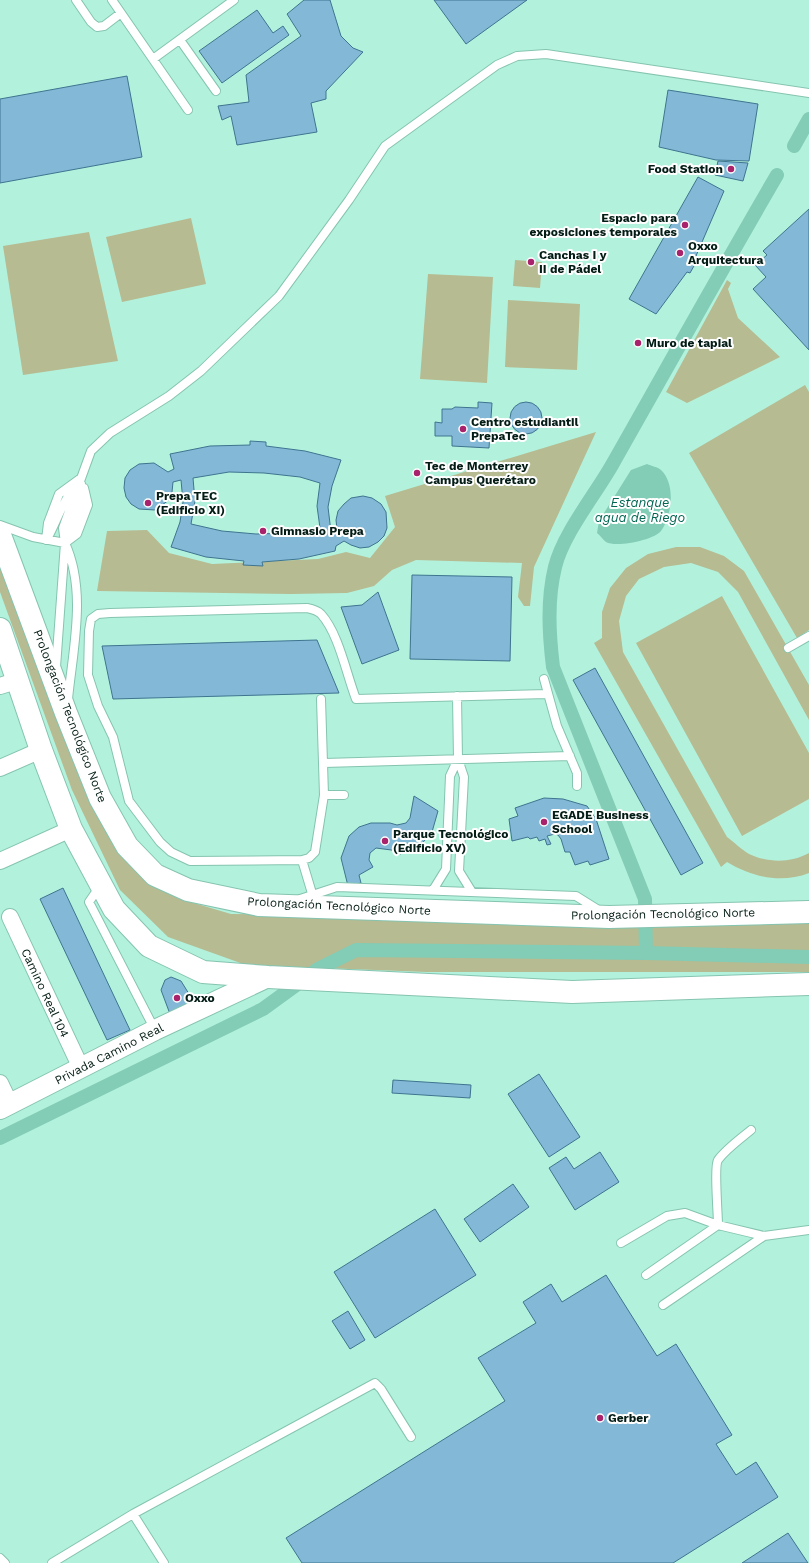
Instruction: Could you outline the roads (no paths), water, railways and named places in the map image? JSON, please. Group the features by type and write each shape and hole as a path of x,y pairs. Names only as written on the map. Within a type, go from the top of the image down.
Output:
{"main road":[{"name":"Prolongación Tecnológico Norte","path":"0,535 66,713 100,798 127,846 155,875 188,890 245,903 282,904 314,900 609,917 809,912"},
{"path":"0,629 8,683 40,750 71,829 114,909 149,946 203,972 276,978 572,992 809,984"}],"street":[{"path":"0,768 40,750"},
{"path":"0,861 71,829"},
{"name":"Camino Real 104","path":"10,917 81,1068"},
{"path":"203,972 213,985 220,1000"},
{"name":"Privada Camino Real","path":"5,1107 155,1030 220,1000 276,978"},
{"path":"0,1083 5,1107"}],"lane":[{"path":"76,0 91,22 97,27 104,26 121,13"},
{"path":"112,0 188,110"},
{"path":"153,59 234,0"},
{"path":"180,40 216,91"},
{"path":"55,681 65,543 63,528 91,452 110,433 169,396 201,371 279,296 349,200 384,146 497,65 517,56 546,54 809,93"},
{"path":"46,540 48,523 59,494 82,477"},
{"path":"0,525 46,540 65,543 77,534 88,505 82,477"},
{"path":"65,543 71,555 75,573 78,607 66,713"},
{"path":"321,699 324,795 315,852 309,858 302,860 190,861 171,852 160,842 129,801 113,737 98,706 88,675 88,643 91,619 98,614 110,613 307,608 316,611 321,615 333,634 356,699 547,694"},
{"path":"788,648 809,636"},
{"path":"544,679 557,726 577,773 577,786"},
{"path":"457,696 458,759 464,777 459,871 472,892"},
{"path":"324,763 570,756"},
{"path":"433,890 446,869 450,776 458,759"},
{"path":"324,795 344,795"},
{"path":"302,860 314,900 337,887 576,896 609,917"},
{"path":"100,885 89,902 155,1030"},
{"path":"718,1225 718,1188 715,1172 717,1161 750,1130"},
{"path":"621,1244 667,1216 676,1213 685,1213 718,1225 764,1236 809,1230"},
{"path":"646,1275 718,1225"},
{"path":"663,1304 764,1236"},
{"path":"52,1563 133,1514 375,1383 381,1389 411,1437"},
{"path":"133,1514 164,1563"},
{"path":"0,1558 5,1563"}],"water":[{"name":"Estanque agua de Riego","path":"647,464 661,470 669,483 671,500 665,525 657,534 643,540 626,544 611,544 606,542 597,533 599,521 631,470"}],"waterway":[{"path":"794,146 809,119"},
{"path":"646,953 645,899 553,667 550,642 550,604 552,579 559,554 572,528 612,465 777,175"},
{"path":"0,1138 263,1009 318,969 356,950 646,953 809,957"}],"place":[{"name":"Food Station","path":"731,169"},
{"name":"Espacio para exposiciones temporales","path":"685,225"},
{"name":"Oxxo Arquitectura","path":"680,253"},
{"name":"Canchas I y II de Pádel","path":"531,262"},
{"name":"Muro de tapial","path":"638,343"},
{"name":"Centro estudiantil PrepaTec","path":"463,429"},
{"name":"Tec de Monterrey Campus Querétaro","path":"417,473"},
{"name":"Prepa TEC (Edificio XI)","path":"148,503"},
{"name":"Gimnasio Prepa","path":"263,531"},
{"name":"EGADE Business School","path":"544,822"},
{"name":"Parque Tecnológico (Edificio XV)","path":"385,841"},
{"name":"Oxxo","path":"177,998"},
{"name":"Gerber","path":"600,1418"}]}
